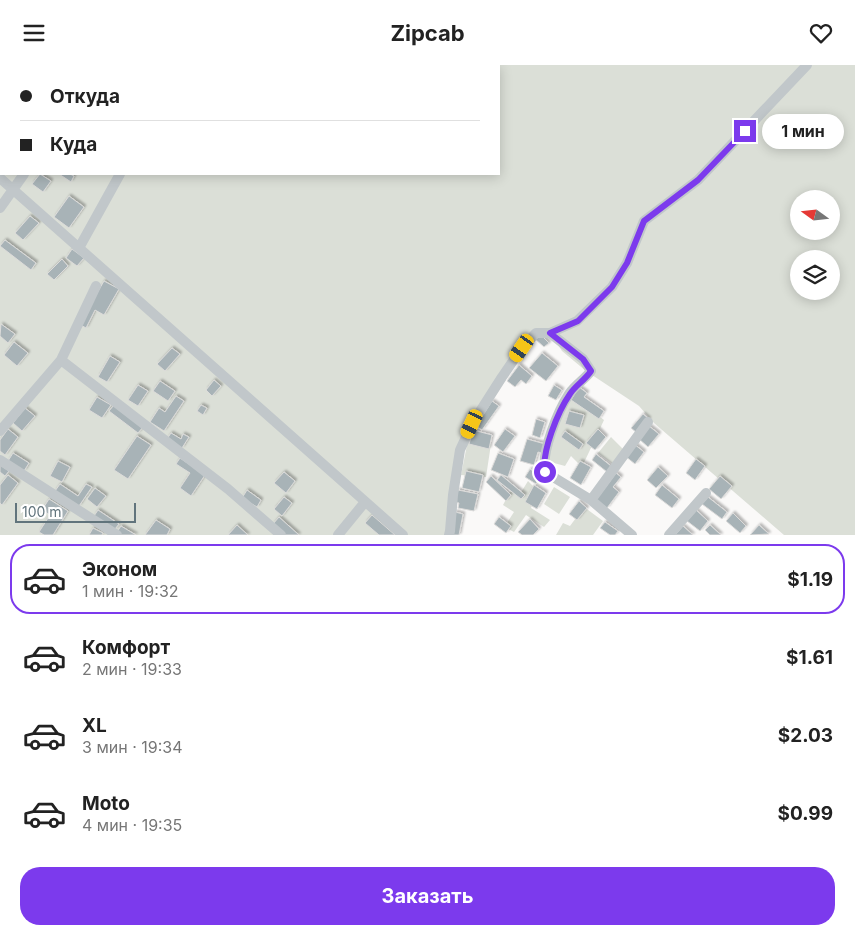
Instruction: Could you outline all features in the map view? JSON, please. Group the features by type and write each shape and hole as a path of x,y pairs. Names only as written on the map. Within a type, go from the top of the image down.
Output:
{"street":[{"path":"448,535 460,450 472,424 522,348 536,333 550,333 578,321 612,287 627,263 644,221 698,180 807,65"},
{"path":"0,208 23,175"},
{"path":"79,248 119,175"},
{"path":"0,178 403,535"},
{"path":"0,431 61,360 96,286"},
{"path":"550,333 583,359 591,371 570,393 561,410 543,464 545,472 591,500 632,535"},
{"path":"61,360 228,489 281,535"},
{"path":"591,500 648,422"},
{"path":"0,460 117,535"},
{"path":"669,535 706,493"},
{"path":"338,535 365,502"}],"shaded area":[{"path":"500,65 855,65 855,535 784,535 654,423 639,406 586,371 562,351 550,333 536,333 460,450 449,535 0,535 0,175 500,175"},
{"path":"575,398 604,420 582,467 571,456 565,466 543,460 564,400"},
{"path":"611,437 624,450 614,465 598,453"},
{"path":"468,440 491,444 486,477 461,475"},
{"path":"528,481 538,491 531,508 550,520 544,527 526,515 514,532 503,526 505,526 514,512 503,505 512,488 520,494"},
{"path":"554,487 570,497 559,514 544,504"},
{"path":"584,507 603,521 593,535 556,535 563,523 570,526"}],"building":[{"path":"39,175 51,181 43,192 32,184"},
{"path":"60,175 74,176 71,182"},
{"path":"69,196 84,207 69,228 54,217"},
{"path":"30,216 39,223 23,240 15,233"},
{"path":"5,240 36,263 31,270 0,246"},
{"path":"72,249 84,258 77,266 66,258"},
{"path":"62,259 68,266 54,280 47,274"},
{"path":"104,281 119,289 104,315 95,310 86,328 79,324"},
{"path":"1,324 15,334 8,343 0,336"},
{"path":"540,334 549,343 544,347 535,339"},
{"path":"14,342 28,353 17,366 4,355"},
{"path":"172,348 180,354 165,371 157,364"},
{"path":"542,353 558,366 546,381 529,368"},
{"path":"110,356 120,362 107,382 98,377"},
{"path":"519,365 532,376 526,384 521,380 515,387 507,381"},
{"path":"214,380 221,386 212,396 206,390"},
{"path":"160,381 175,391 168,401 153,391"},
{"path":"138,385 148,391 138,406 128,400"},
{"path":"554,385 562,390 556,400 548,396"},
{"path":"579,387 587,393 584,397 604,411 599,419 571,400"},
{"path":"176,396 184,401 164,431 150,422 159,408 165,412"},
{"path":"97,397 111,405 102,418 89,410"},
{"path":"492,401 499,406 482,430 476,426"},
{"path":"114,405 143,427 138,433 109,411"},
{"path":"201,405 207,408 203,415 197,411"},
{"path":"25,408 35,416 22,431 13,423"},
{"path":"569,411 584,415 580,428 565,424"},
{"path":"643,414 649,419 637,433 631,428"},
{"path":"536,419 545,422 540,438 532,435"},
{"path":"649,426 659,434 648,447 639,439"},
{"path":"8,429 18,437 5,455 0,451 0,440"},
{"path":"505,429 515,436 503,452 494,445"},
{"path":"598,429 606,437 595,450 586,443"},
{"path":"473,430 492,435 489,449 469,444"},
{"path":"565,431 583,444 579,450 561,437"},
{"path":"171,433 181,439 183,434 189,437 182,448 167,439"},
{"path":"137,436 151,445 128,479 114,470"},
{"path":"527,439 545,444 542,453 538,452 534,465 520,461"},
{"path":"634,444 644,452 635,464 625,456"},
{"path":"13,453 29,463 24,471 8,461"},
{"path":"498,453 514,459 508,477 491,470"},
{"path":"596,454 611,466 607,472 592,460"},
{"path":"180,458 205,475 191,496 180,488 190,473 176,464"},
{"path":"696,459 705,466 695,480 686,473"},
{"path":"58,461 70,467 62,482 50,476"},
{"path":"580,461 591,467 581,485 570,478"},
{"path":"0,465 9,471 5,476 0,472"},
{"path":"658,467 668,476 656,488 647,480"},
{"path":"530,469 541,476 536,484 525,477"},
{"path":"466,471 483,475 479,492 462,488"},
{"path":"284,472 295,481 286,493 274,483"},
{"path":"616,473 621,477 613,487 619,492 607,508 596,500"},
{"path":"8,475 18,483 2,505 0,503 0,485"},
{"path":"501,475 525,495 521,499 497,480"},
{"path":"491,476 511,495 506,501 486,482"},
{"path":"720,476 732,486 721,499 709,489"},
{"path":"60,484 78,496 86,484 92,487 79,506 55,491"},
{"path":"534,485 546,493 537,509 525,502"},
{"path":"662,485 679,499 672,508 655,495"},
{"path":"95,488 106,496 97,507 87,499"},
{"path":"247,490 261,500 257,507 242,498"},
{"path":"458,490 478,494 474,511 458,508 459,503 455,502"},
{"path":"284,497 292,503 282,516 274,509"},
{"path":"708,497 727,512 722,519 702,504"},
{"path":"49,499 68,511 53,535 44,535 39,532 50,515 42,510"},
{"path":"579,501 587,508 577,520 569,514"},
{"path":"98,510 119,524 115,529 94,516"},
{"path":"696,510 708,521 700,531 687,521"},
{"path":"455,512 463,514 459,535 451,535"},
{"path":"733,513 746,526 740,533 726,521"},
{"path":"372,515 395,535 379,535 365,523"},
{"path":"279,517 299,535 285,535 273,524"},
{"path":"499,517 511,526 506,533 494,524"},
{"path":"530,519 539,529 533,535 522,535 518,532"},
{"path":"156,520 170,529 167,535 145,535"},
{"path":"605,522 618,531 615,535 610,535 600,528"},
{"path":"237,525 248,535 228,535"},
{"path":"710,525 721,535 710,535 705,530"},
{"path":"759,525 769,534 750,535"},
{"path":"121,526 136,535 122,535 117,532"},
{"path":"683,526 693,535 675,535"},
{"path":"93,528 103,533 102,535 89,535"}],"route":[{"path":"545,472 543,464 550,437 561,410 570,393 591,371 583,359 569,350 550,333 578,321 612,287 627,263 644,221 698,180 745,131"}]}
